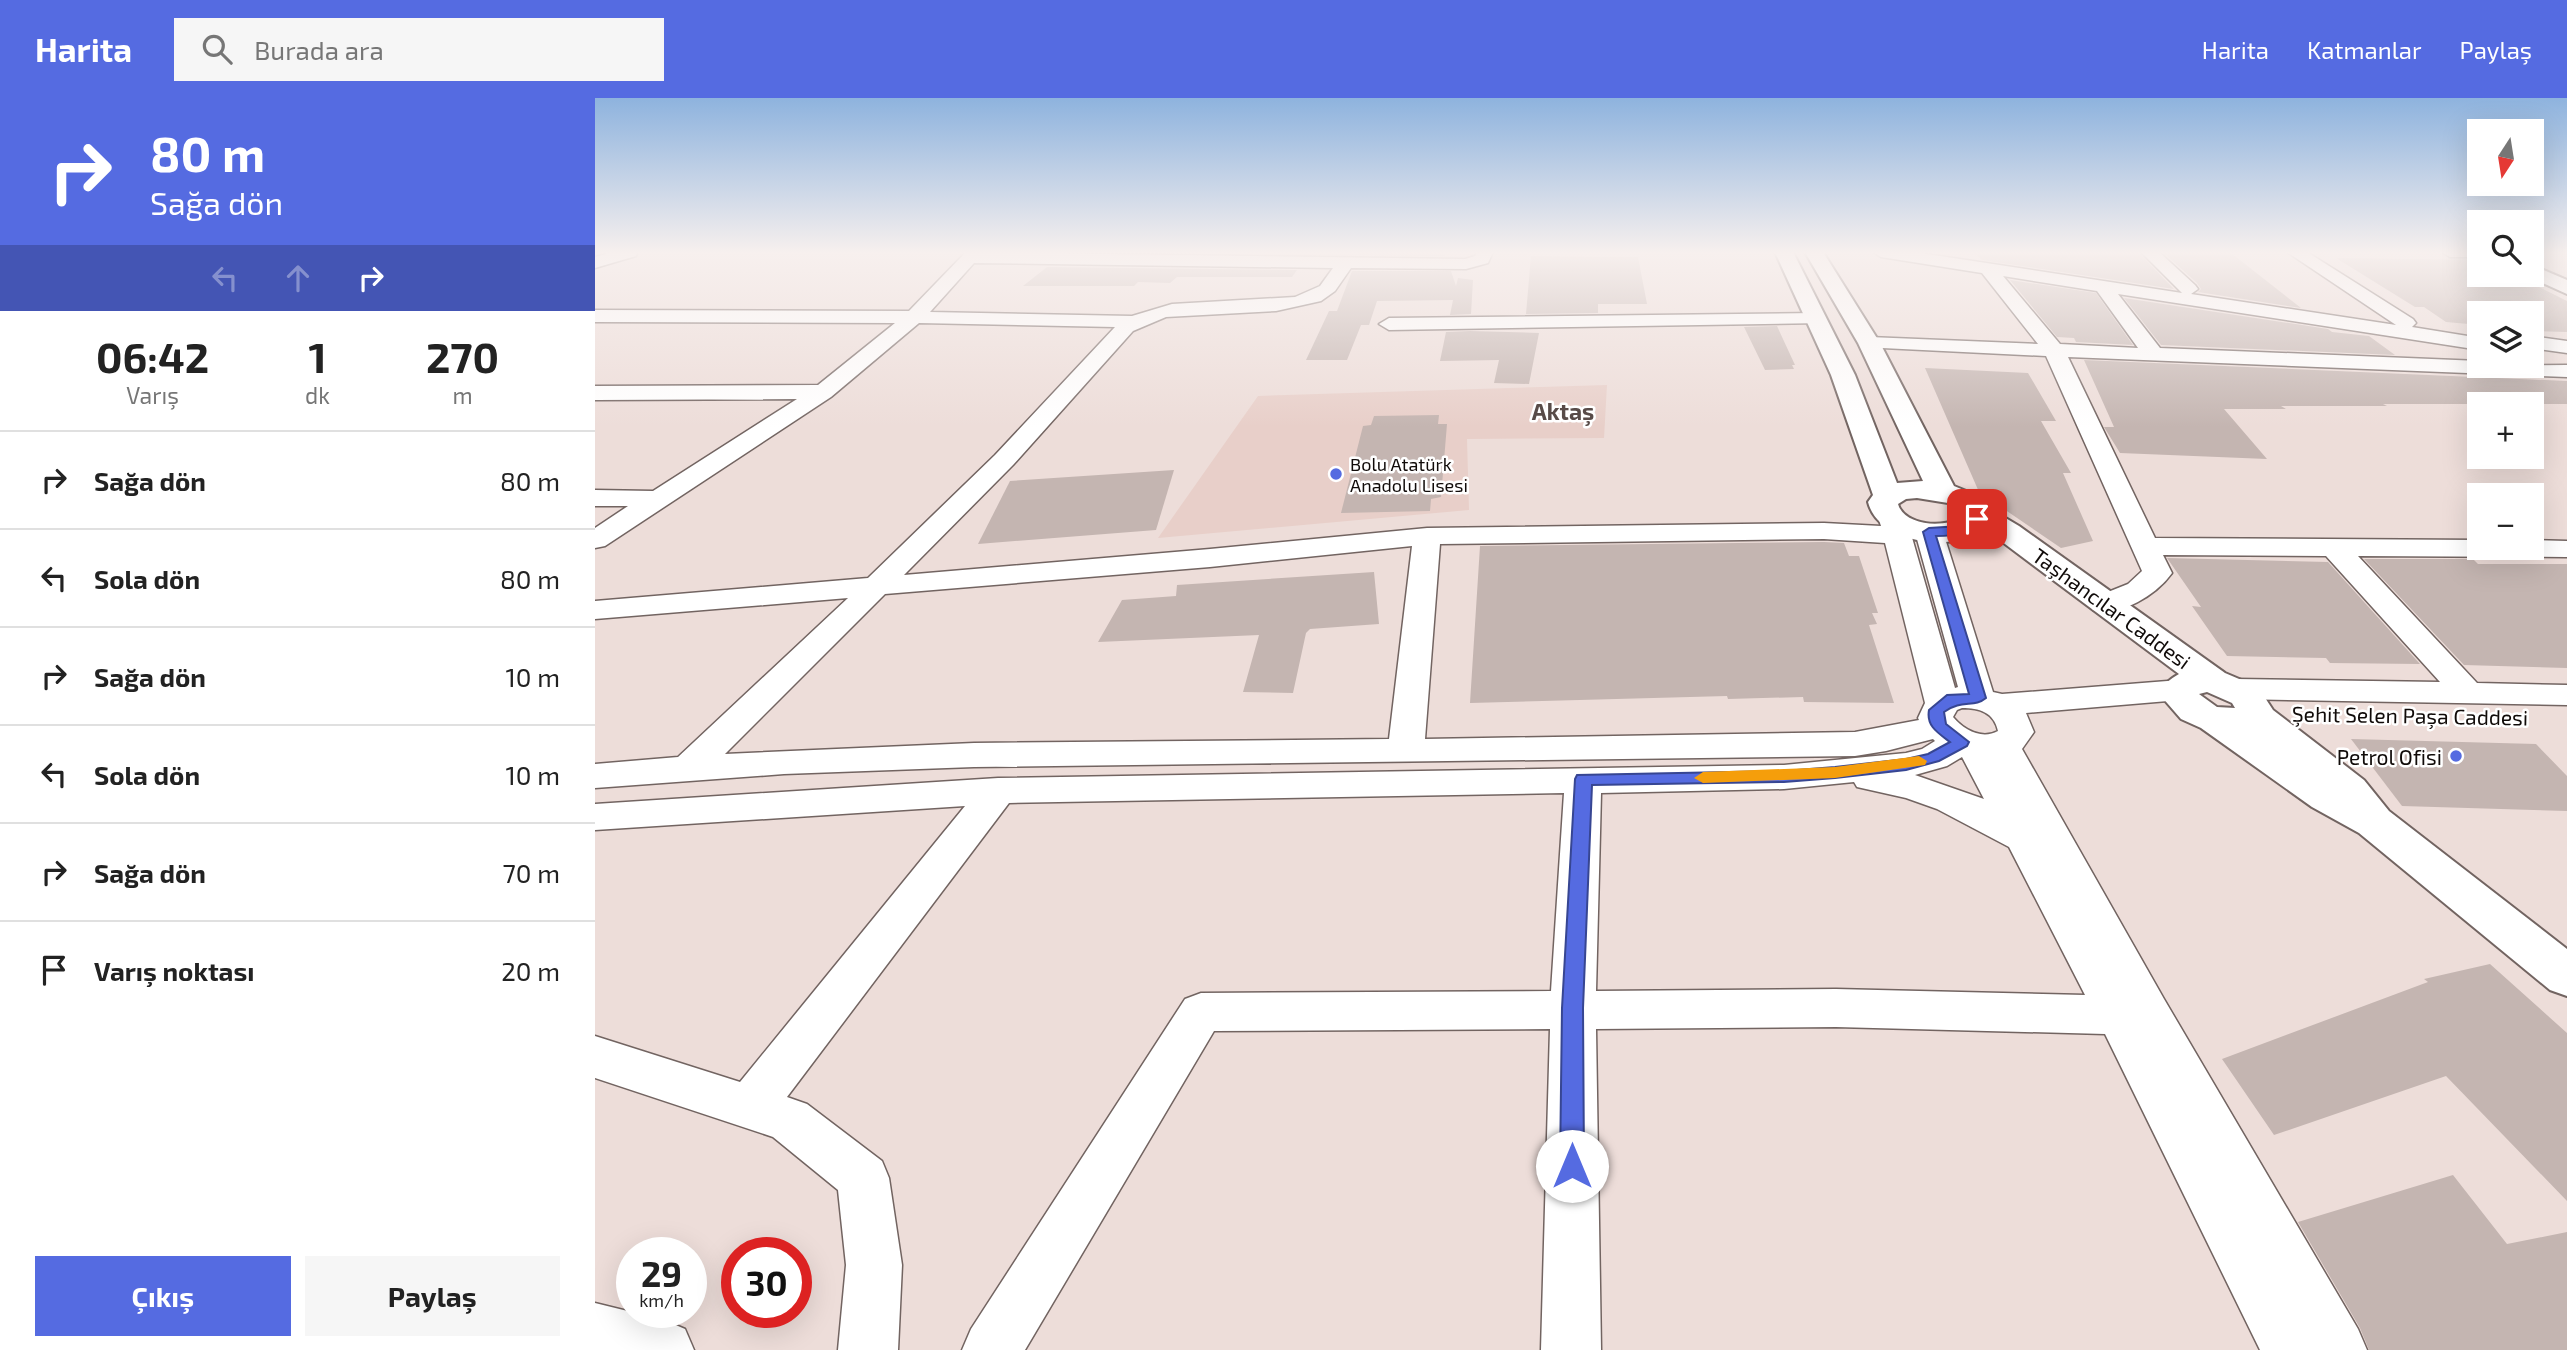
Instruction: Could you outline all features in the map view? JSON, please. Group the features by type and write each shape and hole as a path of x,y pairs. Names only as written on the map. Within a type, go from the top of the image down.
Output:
{"main road":[{"path":"1812,310 1843,375 1892,517 1929,532 1955,532 1971,521 1965,500 1943,492 1905,490 1892,517"},
{"path":"1849,310 1868,343 1943,492"},
{"name":"Taşhancılar Caddesi","path":"1971,521 2036,552 2103,604 2216,700"},
{"name":"Taşhancılar Caddesi","path":"1971,521 1999,547 2216,700"},
{"path":"2216,700 2327,797 2374,822 2567,976"}],"street":[{"path":"595,540 823,392 920,310"},
{"path":"689,767 1004,460 1126,327 1170,310"},
{"path":"2022,310 2054,350 2157,573 2139,590 2103,604"},
{"path":"2121,310 2153,353"},
{"path":"2265,310 2467,342"},
{"path":"2326,310 2467,332"},
{"path":"2386,310 2406,323"},
{"path":"595,317 914,317 1135,322"},
{"path":"1389,324 1816,319"},
{"path":"1868,343 2567,371"},
{"path":"2544,344 2567,347"},
{"path":"2544,355 2567,358"},
{"path":"595,393 823,392"},
{"path":"595,498 658,499"},
{"path":"595,610 1427,536 1811,531 1892,517 2024,838 2119,1015 2291,1350"},
{"path":"1929,532 1977,724 2148,1013 2337,1350"},
{"path":"1406,751 1427,536"},
{"path":"2144,546 2567,549"},
{"path":"2333,546 2467,692"},
{"path":"595,776 689,767 1027,752 1406,751 1855,744 1977,724 2113,714 2216,700 2467,692 2567,695"},
{"name":"Şehit Selen Paşa Caddesi","path":"2216,700 2567,719"},
{"path":"595,817 998,791 1784,777 1906,765 1934,758 1977,724"},
{"path":"1835,773 1899,783 1953,798 2024,838"},
{"path":"1571,1350 1573,1008 1583,779"},
{"path":"751,1106 998,791"},
{"path":"992,1350 1201,1012 1836,1008 2119,1015"},
{"path":"595,1057 751,1106 789,1121 863,1178 874,1265 868,1350"},
{"path":"595,1332 664,1350"}],"shaded area":[{"name":"Bolu Atatürk Anadolu Lisesi","path":"1607,385 1604,438 1467,439 1469,510 1158,538 1258,396"}],"building":[{"path":"1374,310 1369,325 1361,325 1347,360 1306,360 1329,311"},
{"path":"1451,310 1471,310 1471,314 1450,315"},
{"path":"1526,310 1598,310 1598,313 1526,314"},
{"path":"2035,310 2108,310 2133,345 2076,342 2074,338 2057,337"},
{"path":"2134,310 2206,310 2328,329 2332,332 2369,336 2395,355 2161,345"},
{"path":"2429,310 2467,310 2467,324 2446,322"},
{"path":"2544,310 2567,310 2567,332 2544,331"},
{"path":"1777,326 1795,365 1792,365 1794,369 1765,370 1744,327"},
{"path":"1446,332 1539,333 1529,384 1494,383 1499,360 1440,361"},
{"path":"2084,360 2567,381 2567,404 2544,404 2544,392 2467,392 2467,404 2224,409 2267,459 2120,453 2104,427 2114,427"},
{"path":"1925,368 2028,373 2056,421 2041,421 2071,473 2063,473 2093,541 2061,548 1979,492"},
{"path":"1439,415 1438,424 1447,424 1441,497 1431,499 1430,511 1341,513 1363,426 1371,425 1374,416"},
{"path":"1174,470 1156,530 978,544 1010,481"},
{"path":"1844,543 1849,556 1859,556 1878,613 1872,613 1877,624 1869,625 1894,703 1804,702 1803,697 1728,699 1727,696 1470,703 1480,546"},
{"path":"2167,558 2328,562 2420,664 2330,663 2326,658 2227,656 2192,606 2201,607"},
{"path":"2364,559 2467,559 2478,564 2567,564 2567,668 2464,665"},
{"path":"1374,572 1379,624 1310,629 1306,633 1293,693 1243,692 1259,635 1098,642 1122,600 1176,596 1177,585"},
{"path":"2351,739 2536,744 2567,776 2567,811 2402,806"},
{"path":"2490,964 2567,1033 2567,1201 2446,1076 2274,1135 2222,1059 2428,982 2424,979"},
{"path":"2453,1175 2507,1244 2567,1232 2567,1350 2369,1350 2360,1328 2298,1222"}],"slow traffic":[{"path":"1703,778 1835,773 1906,765 1919,761"}],"place":[{"name":"Bolu Atatürk Anadolu Lisesi","path":"1336,474"},
{"name":"Petrol Ofisi","path":"2456,756"}],"district":[{"name":"Aktaş","path":"1563,411"}],"route":[{"path":"1572,1166 1573,1008 1583,779 1784,777 1835,773 1906,765 1934,758 1961,742 1940,726 1935,718 1937,710 1952,699 1978,698 1929,532 1955,532 1966,529 1977,519"}]}
